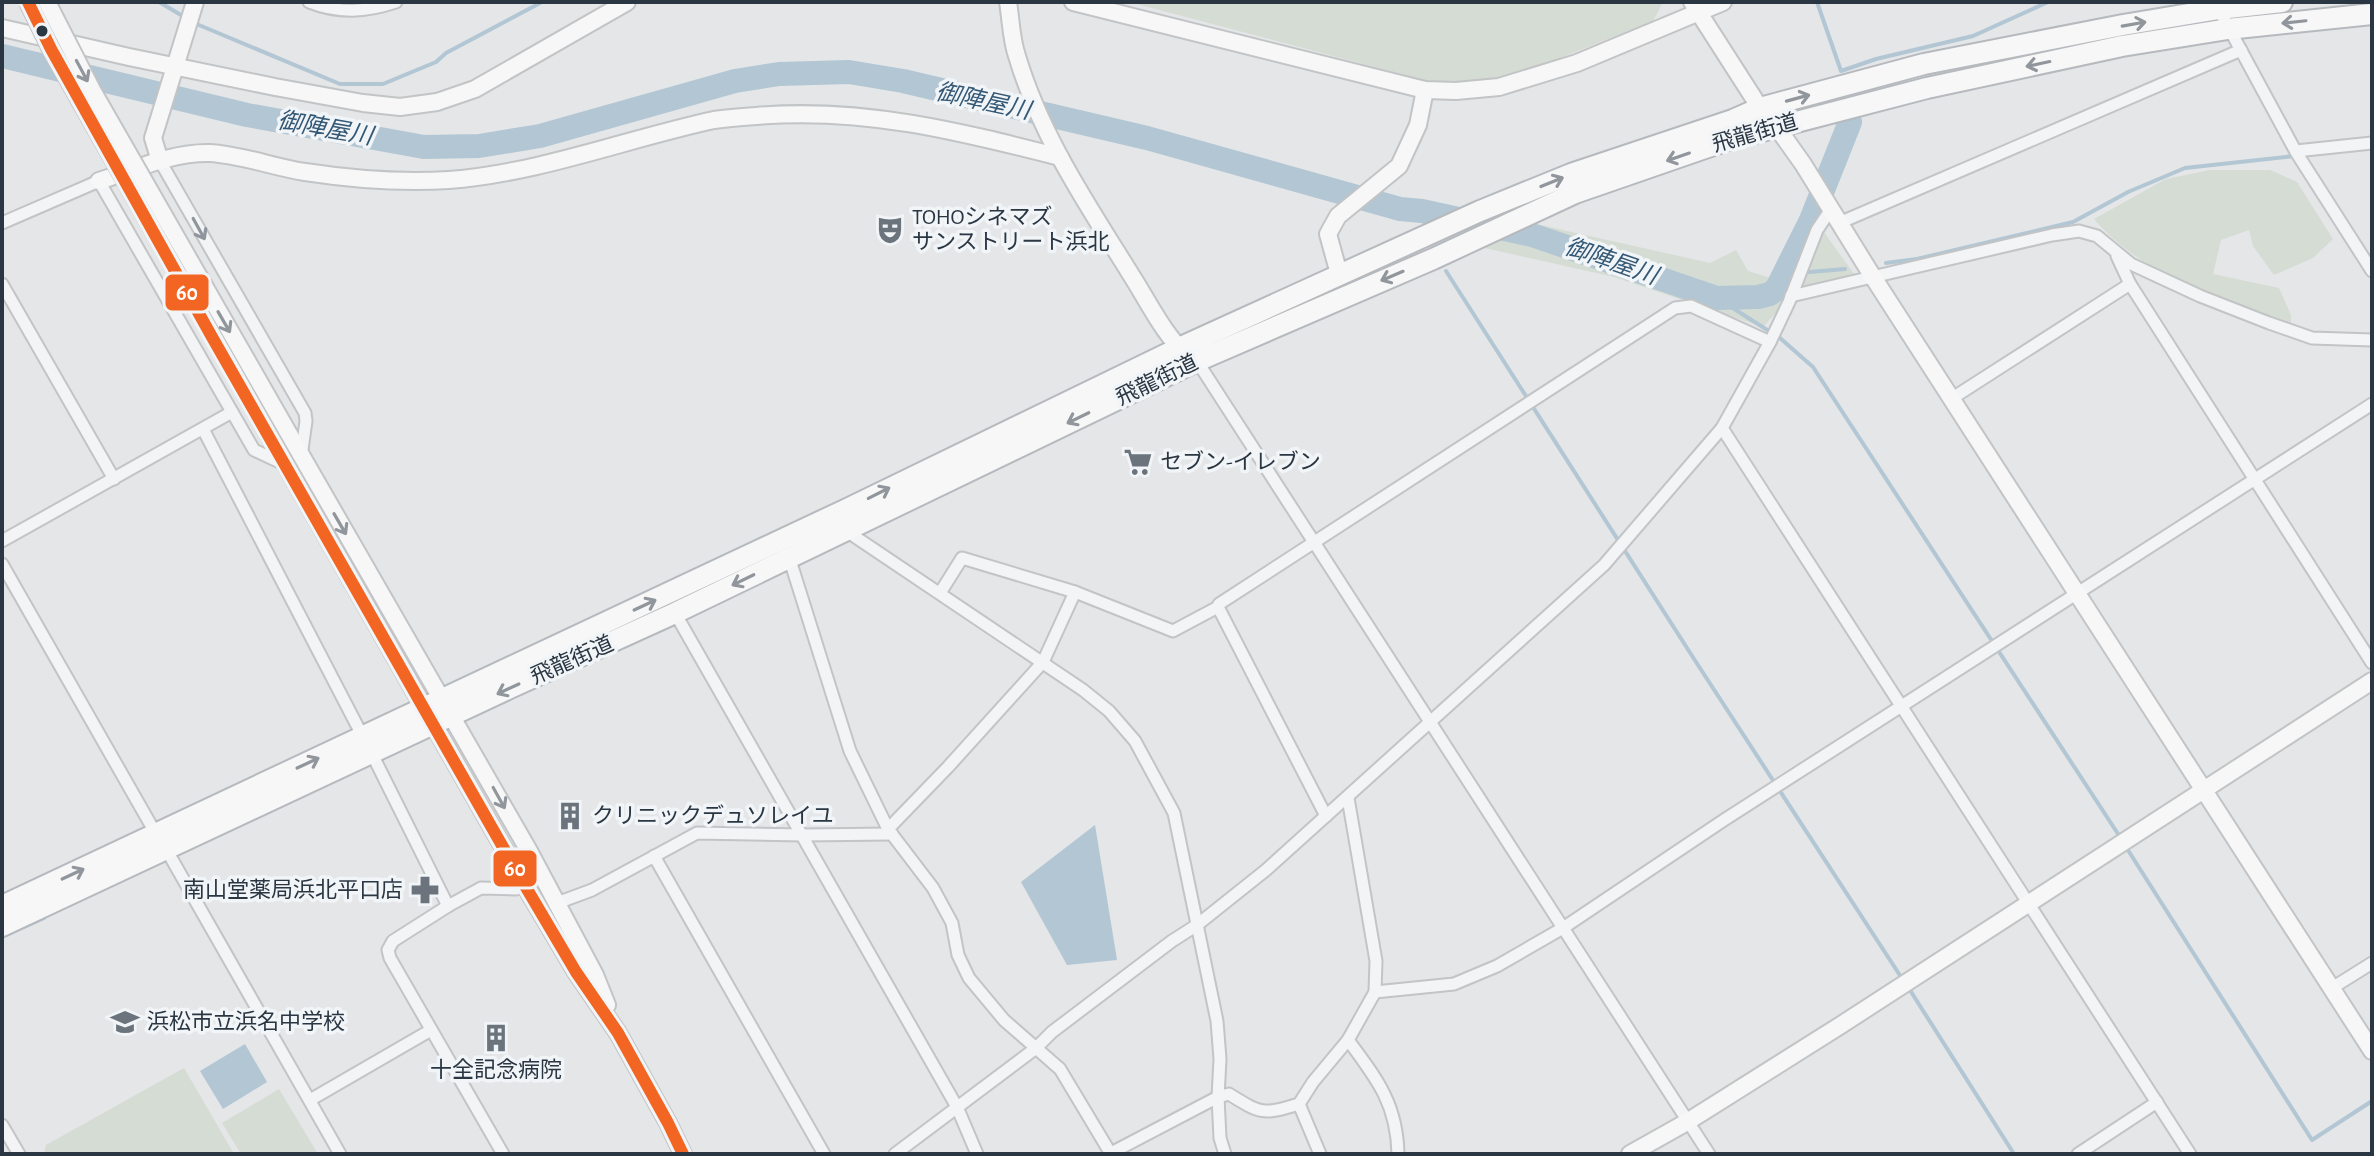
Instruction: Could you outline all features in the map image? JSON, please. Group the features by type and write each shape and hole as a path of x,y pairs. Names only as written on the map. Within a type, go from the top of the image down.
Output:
{"highway":[{"name":"飛龍街道","path":"2,906 161,841 367,746 1179,348 1480,211 1571,174 1733,120 1760,108 1924,64 2217,6 2282,2"},
{"name":"飛龍街道","path":"438,712 675,613 1197,361 1575,193 1731,139 1927,88 2122,46 2228,29 2372,14"},
{"name":"飛龍街道","path":"2,926 161,841"}],"street":[{"path":"28,2 51,49 274,444 294,461"},
{"path":"47,2 92,90 289,434 294,461 438,712 557,903 595,975 618,1033"},
{"path":"195,2 153,138 160,161 305,413 306,421 294,461"},
{"path":"309,2 336,10 361,12 396,2"},
{"path":"2,28 129,57 363,103 400,107 437,102 475,89 627,2"},
{"path":"1008,2 1015,53 1031,100 1085,202 1179,348 1197,361 1709,1154"},
{"path":"1073,2 1425,90 1456,91 1499,87 1577,63 1695,7 1723,2"},
{"path":"2217,6 2298,154 2372,271"},
{"path":"1695,7 1760,108 1776,126 1816,186 2372,1051"},
{"path":"895,1154 1266,870 1604,565 1722,428 1770,342 1817,230 1835,216 2241,50"},
{"path":"1339,274 1328,234 1338,216 1399,166 1418,125 1425,90"},
{"path":"2,223 99,181 160,161 209,153 317,173 375,179 449,180 533,166 717,120 794,113 875,117 1056,150"},
{"path":"2298,154 2372,143"},
{"path":"99,181 254,450 294,461"},
{"path":"1791,296 2079,231 2097,236 2131,264 2269,323 2312,338 2372,340"},
{"path":"2357,248 2372,246"},
{"path":"2115,251 2130,284 2372,663"},
{"path":"2,284 114,479"},
{"path":"1951,399 2130,284"},
{"path":"940,593 962,558 1075,592 1173,631 1218,607 1675,308 1691,306 1770,342"},
{"path":"1375,992 1454,984 1497,966 1563,928 2372,404"},
{"path":"2,541 232,412"},
{"path":"1722,428 2190,1154"},
{"path":"203,429 448,906"},
{"path":"845,530 1043,662 1109,711 1135,741 1174,813 1217,1021 1220,1138 1225,1154"},
{"path":"789,557 850,751 890,831 933,888 952,923 958,955 969,978 1004,1020 1060,1069 1111,1153 1229,1094 1254,1110 1270,1113 1299,1104 1348,1040 1375,992 1376,961 1348,798"},
{"path":"2,564 340,1154"},
{"path":"557,903 592,890 697,833 802,835 890,831 1043,662 1075,592"},
{"path":"1218,607 1326,816"},
{"path":"675,613 957,1107 977,1154"},
{"path":"1630,1154 1687,1122 2372,681"},
{"path":"438,712 524,884 576,972 618,1033 683,1154"},
{"path":"654,856 824,1154"},
{"path":"503,1154 388,950 393,941 481,888 516,889 524,884"},
{"path":"2332,988 2372,963"},
{"path":"310,1100 431,1030"},
{"path":"1348,1040 1391,1106 1398,1132 1398,1154"},
{"path":"2078,1154 2157,1102"},
{"path":"1299,1104 1320,1154"},
{"path":"2,1125 19,1154"}],"shaded area":[{"path":"1129,2 1663,2 1653,21 1527,71 1476,82 1450,82 1424,80"},
{"path":"2210,170 2270,170 2297,182 2333,239 2313,258 2274,275 2253,246 2249,230 2221,240 2213,274 2279,288 2291,315 2291,326 2212,296 2160,271 2136,257 2094,219 2166,179"},
{"path":"1536,224 1710,263 1736,250 1748,271 1774,279 1821,228 1857,278 1791,296 1763,327 1614,277 1485,248 1488,243"},
{"path":"184,1068 234,1154 44,1154 46,1145"},
{"path":"279,1089 318,1154 241,1154 222,1123"}],"water":[{"path":"1095,825 1117,960 1067,965 1021,882"},
{"path":"245,1044 267,1082 223,1109 200,1071"}],"waterway":[{"path":"159,2 181,15"},
{"path":"199,25 340,84 383,84 436,62 446,53 542,2"},
{"name":"御陣屋川","path":"1817,2 1841,71 1876,59 1973,36 2048,2"},
{"name":"御陣屋川","path":"2,56 247,115 424,147 479,146 540,136 735,81 779,74 849,72 903,81 1147,138 1400,209 1532,235 1717,298 1758,297 1770,294 1777,288 1811,220 1850,122"},
{"path":"1886,263 1917,259 2073,222 2128,192 2185,168 2294,156"},
{"path":"1422,211 1426,222"},
{"path":"1786,274 1845,269"},
{"path":"1446,271 1903,980"},
{"path":"1717,298 1780,338 1813,367 2122,840"},
{"path":"2126,847 2312,1140 2372,1101"},
{"path":"2,937 44,918"},
{"path":"1908,987 2014,1154"}],"transit line":[{"name":"60","path":"28,2 51,49 212,337 524,884 576,972 618,1033 683,1154"}],"place":[{"name":"TOHOシネマズ サンストリート浜北","path":"890,230"},
{"name":"セブン-イレブン","path":"1138,462"},
{"name":"クリニックデュソレイユ","path":"570,816"},
{"name":"南山堂薬局浜北平口店","path":"425,890"},
{"name":"浜松市立浜名中学校","path":"125,1022"},
{"name":"十全記念病院","path":"496,1038"}]}
